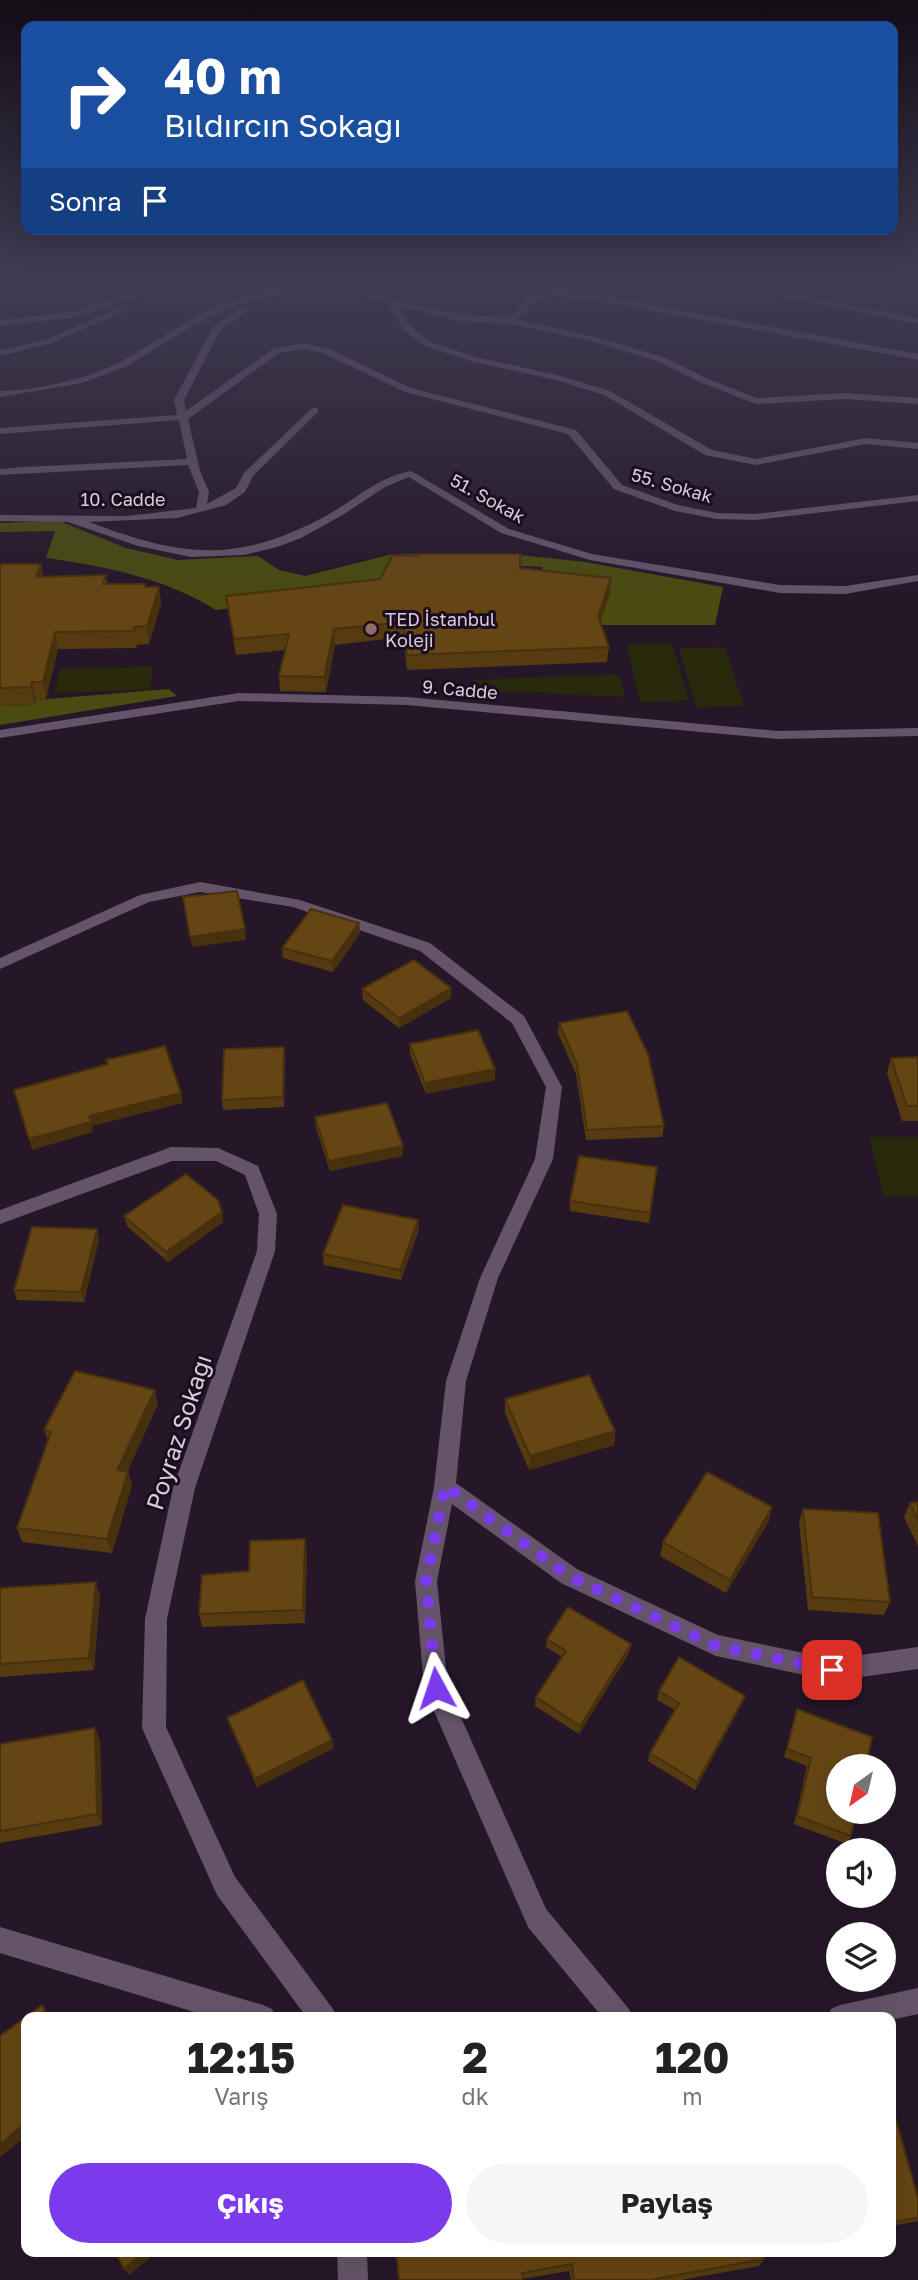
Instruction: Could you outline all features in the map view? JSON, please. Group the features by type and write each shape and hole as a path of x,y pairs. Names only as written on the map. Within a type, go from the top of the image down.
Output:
{"street":[{"path":"0,394 60,384"},
{"path":"187,384 179,400 204,492 201,510"},
{"name":"55. Sokak","path":"184,417 229,384"},
{"name":"55. Sokak","path":"396,384 408,390 572,432 618,487 675,508 717,516 755,517 918,498"},
{"path":"579,384 607,393 709,453 756,461 866,440 918,446"},
{"path":"714,384 756,401 845,396 918,401"},
{"name":"10. Cadde","path":"0,518 148,519 174,517 222,503 241,490 248,475 315,410"},
{"path":"0,431 184,417"},
{"path":"0,472 46,467 148,466 194,461"},
{"name":"51. Sokak","path":"64,517 135,543 186,555 228,554 276,544 339,513 395,476 411,474 505,530 590,557 780,589 845,590 918,578"},
{"name":"9. Cadde","path":"0,734 239,697 407,701 778,736 918,732"},
{"path":"0,964 145,898 201,887 295,903 425,947 518,1020 554,1087 544,1159 489,1278 456,1381 445,1486 426,1581 436,1688 537,1918 615,2012"},
{"name":"Poyraz Sokağı","path":"0,1217 171,1154 218,1155 252,1171 268,1214 266,1251 184,1488 156,1619 154,1728 226,1886 320,2012"},
{"path":"445,1486 569,1576 716,1646 832,1670 918,1658"},
{"path":"0,1940 69,1957 240,2012"},
{"path":"868,2012 918,2001"},
{"path":"352,2257 353,2280"}],"green space":[{"path":"672,643 689,701 640,702 626,644"},
{"path":"725,647 744,706 696,707 679,648"},
{"path":"153,666 150,690 55,693 60,669"},
{"path":"619,674 625,697 479,690 473,680"},
{"path":"869,1137 918,1137 918,1197 884,1197"}],"shaded area":[{"path":"59,521 126,548 178,560 258,556 279,570 305,576 393,554 511,554 585,562 723,587 715,625 546,625 542,567 491,564 376,590 216,610 176,590 134,575 46,558 55,531 0,532 0,523"},
{"path":"169,689 177,696 0,725 0,706 34,705 36,700"}],"building":[{"path":"520,554 520,568 611,578 598,616 609,647 407,655 403,622 334,629 324,677 279,676 289,634 234,639 226,596 380,579 393,555"},
{"path":"0,564 41,564 36,577 106,575 103,584 145,584 145,587 159,587 147,626 134,627 134,631 55,632 43,682 32,682 31,687 0,688"},
{"path":"237,891 245,929 190,937 183,897"},
{"path":"311,909 359,923 332,961 282,948"},
{"path":"414,960 451,988 399,1018 362,989"},
{"path":"627,1011 648,1054 664,1126 587,1130 577,1064 559,1023"},
{"path":"478,1030 495,1069 425,1083 410,1044"},
{"path":"165,1046 181,1093 89,1116 91,1122 29,1139 14,1090 108,1064 106,1060"},
{"path":"284,1047 283,1097 222,1100 224,1049"},
{"path":"918,1057 918,1106 907,1106 891,1058"},
{"path":"387,1103 403,1146 329,1161 315,1117"},
{"path":"579,1156 657,1167 650,1213 570,1201"},
{"path":"186,1174 218,1200 222,1212 166,1252 124,1216"},
{"path":"343,1205 418,1220 400,1270 323,1254"},
{"path":"32,1227 97,1229 81,1292 14,1290"},
{"path":"75,1371 155,1390 117,1470 128,1472 107,1539 17,1528 51,1432 44,1430"},
{"path":"589,1375 615,1431 530,1456 505,1399"},
{"path":"707,1472 772,1507 730,1580 663,1542"},
{"path":"918,1502 918,1521 910,1503"},
{"path":"803,1509 878,1513 890,1602 812,1597"},
{"path":"305,1539 303,1610 199,1614 202,1575 249,1571 250,1541"},
{"path":"96,1582 89,1658 0,1664 0,1588"},
{"path":"568,1607 631,1644 580,1726 536,1697 566,1651 547,1639"},
{"path":"679,1657 745,1696 697,1782 650,1753 679,1703 659,1691"},
{"path":"303,1680 332,1740 255,1779 227,1718"},
{"path":"797,1709 872,1737 868,1754 826,1754 826,1824 853,1824 851,1836 797,1816 811,1758 787,1749"},
{"path":"95,1728 97,1814 0,1831 0,1744"},
{"path":"42,2005 45,2012 33,2012"},
{"path":"21,2020 21,2127 0,2144 0,2036"},
{"path":"896,2120 918,2198 918,2218 896,2221"},
{"path":"118,2257 138,2257 124,2269"},
{"path":"397,2257 764,2259 650,2280 574,2280 572,2264 522,2273 523,2280 399,2280"}],"place":[{"name":"TED İstanbul Koleji","path":"371,629"}],"route":[{"path":"436,1688 426,1581 445,1486 569,1576 716,1646 832,1670"}]}
